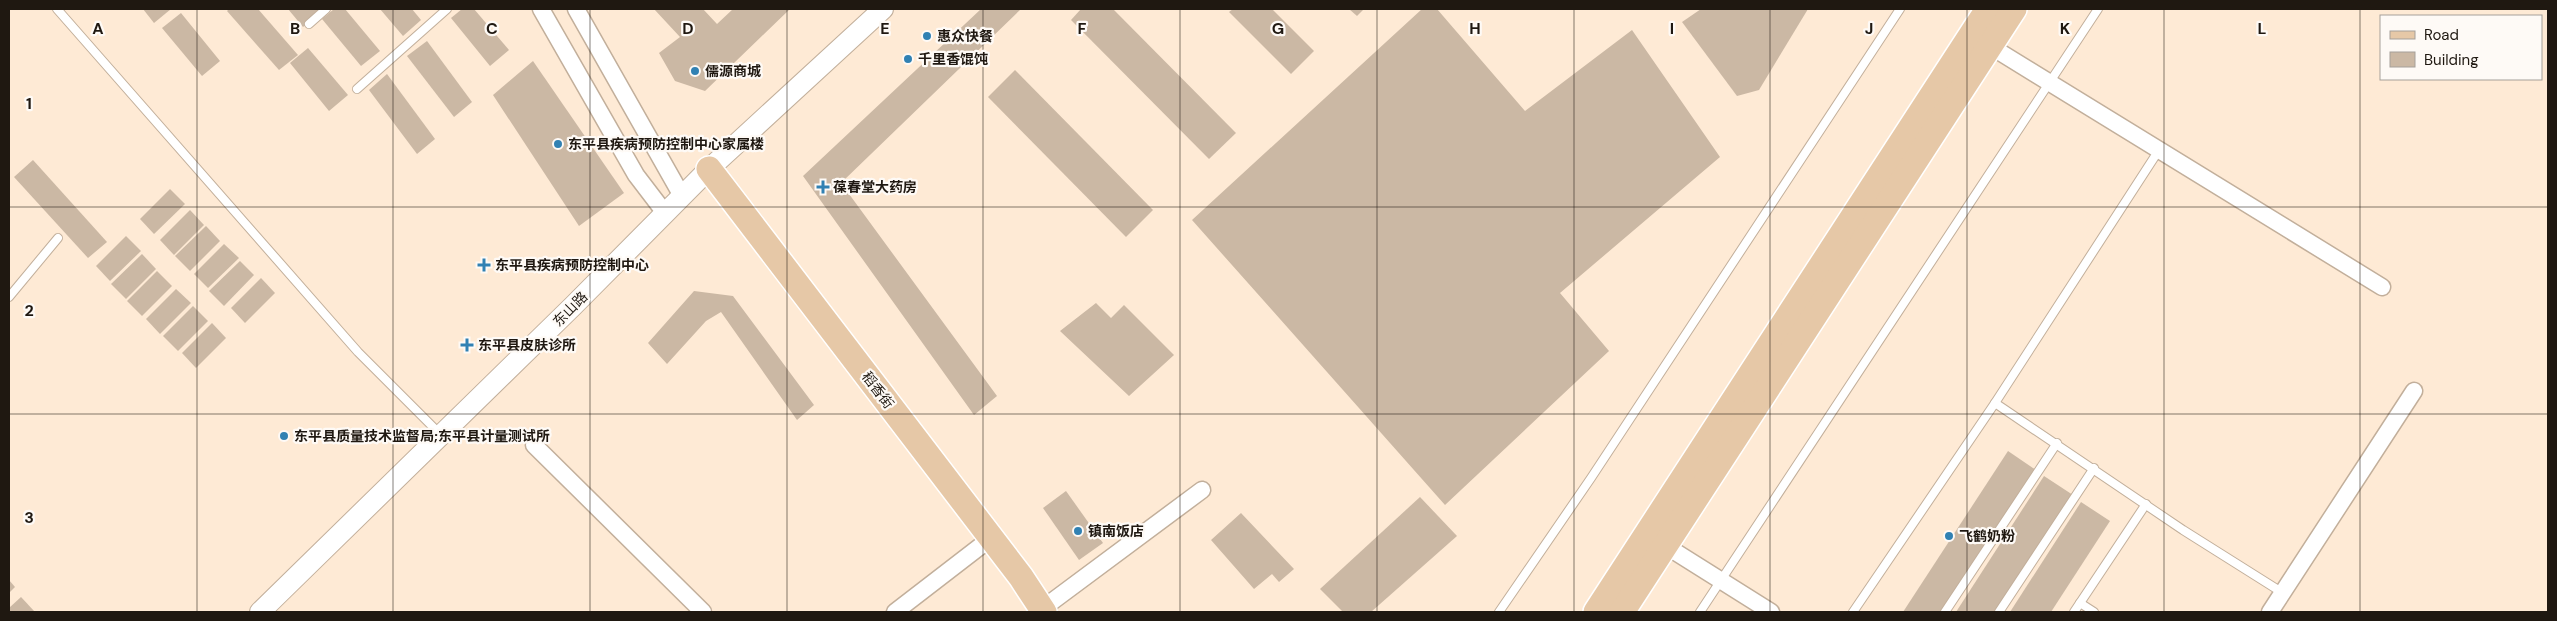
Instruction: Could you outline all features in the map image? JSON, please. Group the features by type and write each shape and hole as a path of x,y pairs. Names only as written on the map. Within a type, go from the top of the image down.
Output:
{"main road":[{"path":"1596,612 1988,9"},
{"path":"1622,612 2014,9"},
{"name":"稻香街","path":"709,169 991,538 1043,611"}],"street":[{"path":"541,9 636,175 665,213"},
{"path":"576,9 682,196"},
{"name":"东山路","path":"260,612 709,169 882,9"},
{"path":"1990,46 2382,287"},
{"path":"2270,612 2414,391"},
{"path":"534,445 703,612"},
{"path":"1043,611 1202,490"},
{"path":"895,612 991,538"},
{"path":"1666,546 1771,612"}],"lane":[{"path":"57,9 358,352 441,435"},
{"path":"309,24 326,9"},
{"path":"357,89 447,9"},
{"path":"1499,612 1591,478 1900,9"},
{"path":"1700,612 2098,9"},
{"path":"1853,612 1994,403 2159,150"},
{"path":"9,297 58,238"},
{"path":"1994,403 2283,593"},
{"path":"1945,612 2057,443"},
{"path":"1999,612 2094,468"},
{"path":"2074,612 2146,504"},
{"path":"2080,603 2094,612"}],"building":[{"path":"143,9 171,9 154,23"},
{"path":"229,9 258,9 298,55 279,70 227,11"},
{"path":"288,9 319,9 321,12 303,27"},
{"path":"334,9 345,9 380,51 361,66 322,19"},
{"path":"380,9 412,9 421,20 403,36"},
{"path":"462,9 474,9 509,50 490,66 451,18"},
{"path":"654,9 703,9 717,24 733,9 790,9 705,91 675,81 659,53 680,37"},
{"path":"981,9 1021,9 841,183 997,396 974,415 803,176"},
{"path":"1081,9 1113,9 1236,133 1209,159 1071,20"},
{"path":"1233,9 1272,9 1314,51 1291,74 1229,12"},
{"path":"1349,9 1364,9 1357,16"},
{"path":"1422,9 1437,9 1525,111 1632,30 1720,157 1560,293 1609,351 1445,505 1192,220"},
{"path":"1701,9 1808,9 1759,90 1737,96 1682,22"},
{"path":"181,13 220,61 202,76 162,28"},
{"path":"427,41 472,102 454,117 407,56"},
{"path":"308,48 348,95 329,111 290,63"},
{"name":"东平县疾病预防控制中心家属楼","path":"533,61 624,193 579,226 493,95"},
{"path":"1015,70 1153,210 1126,237 988,97"},
{"path":"387,74 435,139 417,154 369,90"},
{"path":"33,160 107,242 88,258 14,177"},
{"path":"170,189 185,204 154,234 140,219"},
{"path":"190,210 204,225 174,255 160,240"},
{"path":"206,226 220,241 190,271 175,256"},
{"path":"126,236 141,251 110,281 96,266"},
{"path":"224,244 239,258 208,288 194,274"},
{"path":"142,254 156,269 126,299 111,284"},
{"path":"240,261 254,275 224,306 209,291"},
{"path":"157,271 172,286 142,316 127,301"},
{"path":"261,278 275,293 245,323 231,308"},
{"path":"176,289 191,303 160,334 146,319"},
{"path":"694,291 733,296 814,405 797,420 721,312 706,321 667,364 648,343"},
{"path":"1096,303 1111,318 1124,305 1174,355 1129,396 1060,331"},
{"path":"193,306 208,321 178,351 163,336"},
{"path":"212,323 226,338 196,368 182,353"},
{"path":"2008,451 2036,470 1944,612 1903,612"},
{"path":"2044,476 2073,495 1996,612 1956,612"},
{"path":"1066,491 1103,543 1079,560 1043,508"},
{"path":"1420,497 1457,536 1371,612 1343,612 1320,589"},
{"path":"2081,502 2110,521 2051,612 2010,612"},
{"path":"1241,513 1294,569 1279,582 1272,574 1254,589 1211,540"},
{"path":"9,580 15,587 9,593"},
{"path":"21,597 35,612 9,612 9,608"}],"place":[{"name":"惠众快餐","path":"927,36"},
{"name":"千里香馄饨","path":"908,59"},
{"name":"儒源商城","path":"695,71"},
{"name":"东平县疾病预防控制中心家属楼","path":"558,144"},
{"name":"葆春堂大药房","path":"823,187"},
{"name":"东平县疾病预防控制中心","path":"484,265"},
{"name":"东平县皮肤诊所","path":"467,345"},
{"name":"东平县质量技术监督局;东平县计量测试所","path":"284,436"},
{"name":"镇南饭店","path":"1078,531"},
{"name":"飞鹤奶粉","path":"1949,536"}]}
